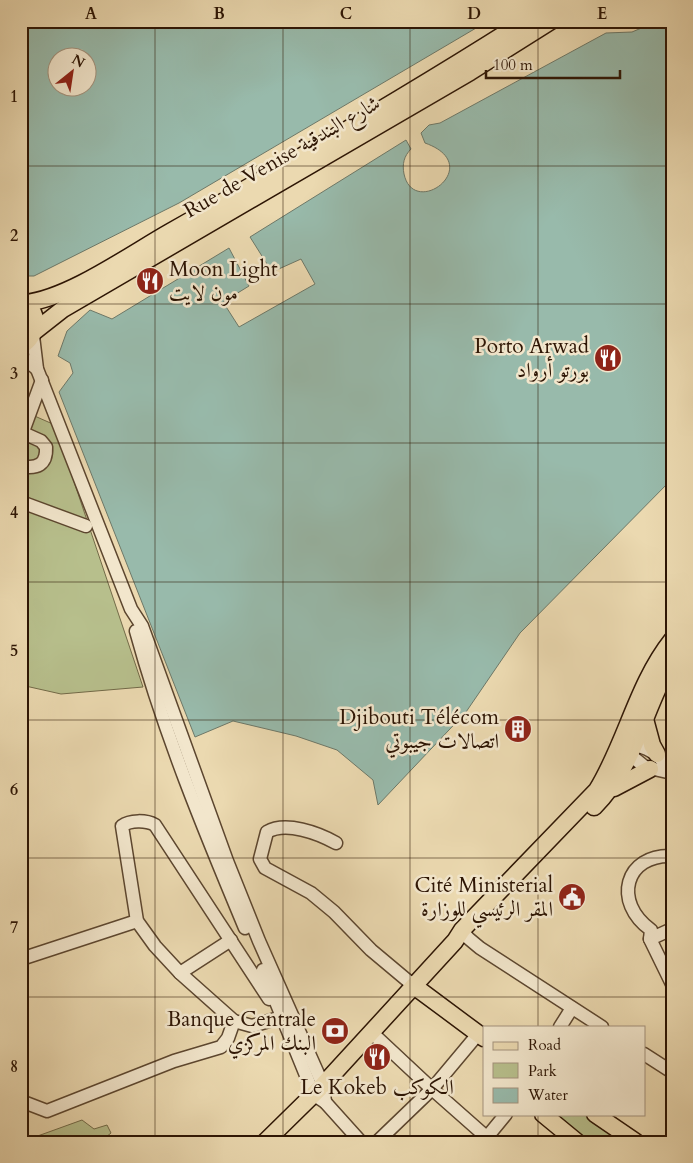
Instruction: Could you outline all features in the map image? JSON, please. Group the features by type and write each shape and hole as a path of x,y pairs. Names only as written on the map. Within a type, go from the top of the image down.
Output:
{"main road":[{"name":"Rue de Venise شارع البندقية","path":"23,302 38,301 57,294 101,272 258,182 525,21"},
{"name":"Rue de Venise شارع البندقية","path":"29,338 71,305 470,72 551,21"},
{"path":"23,302 34,315 29,338"},
{"path":"612,790 628,749 651,674 672,640"},
{"path":"462,937 597,790 612,766 628,749 645,718 672,660"},
{"path":"645,718 652,746 657,754"},
{"path":"265,1142 321,1094 371,1032 414,986 612,790 650,769"},
{"path":"414,986 481,1036"},
{"path":"545,1116 577,1142"},
{"path":"600,1116 636,1142"}],"street":[{"path":"29,338 40,374 132,609 142,626 227,862 281,1002 321,1094 361,1142"},
{"path":"21,356 40,374"},
{"path":"21,466 37,467 42,464 47,454 46,447 40,441 22,434 40,374"},
{"path":"21,502 86,526"},
{"path":"628,749 657,754 671,773"},
{"path":"628,749 650,769 671,773"},
{"path":"281,1002 264,993 159,831 149,822 127,822 122,826 121,830 130,865 137,921 155,946 180,973 234,1021 252,1026 287,1016"},
{"path":"336,843 320,834 274,828 267,832 260,859 265,868 311,893 334,912 382,960 414,986"},
{"path":"672,856 649,860 631,877 627,888 628,901 641,923 651,930 650,939 672,984"},
{"path":"21,959 137,921"},
{"path":"650,939 672,929"},
{"path":"462,937 600,1026"},
{"path":"180,973 231,940"},
{"path":"561,1026 572,1008"},
{"path":"21,1101 47,1111 174,1061 220,1047 228,1038 234,1021"},
{"path":"371,1032 488,1140 505,1116"},
{"path":"377,1142 432,1089 481,1036"},
{"path":"646,1055 672,1072"}],"green space":[{"path":"21,410 55,425 143,687 61,694 21,685"},
{"path":"553,1116 587,1116 625,1142 585,1142"},
{"path":"82,1120 94,1129 107,1125 111,1133 100,1142 21,1142"}],"water":[{"path":"21,21 488,21 179,203 34,276 21,276"},
{"path":"658,21 672,21 672,479 520,633 466,712 378,805 373,780 337,750 296,736 233,721 195,737 59,392 73,373 70,363 58,356 67,331 90,310 112,319 229,248 249,286 223,302 239,327 315,284 301,259 272,272 250,237 406,140 411,149 405,157 403,170 410,187 420,192 431,190 442,184 448,175 449,164 442,153 425,143 421,133 429,125 440,123 606,33 632,32"}],"place":[{"name":"Moon Light مون لايت","path":"150,281"},
{"name":"Porto Arwad بورتو أرواد","path":"608,358"},
{"name":"Djibouti Télécom اتصالات جيبوتي","path":"518,729"},
{"name":"Cité Ministerial المقر الرئيسي للوزارة","path":"572,897"},
{"name":"Banque Centrale البنك المركزي","path":"335,1031"},
{"name":"Le Kokeb الكوكب","path":"377,1057"}]}
